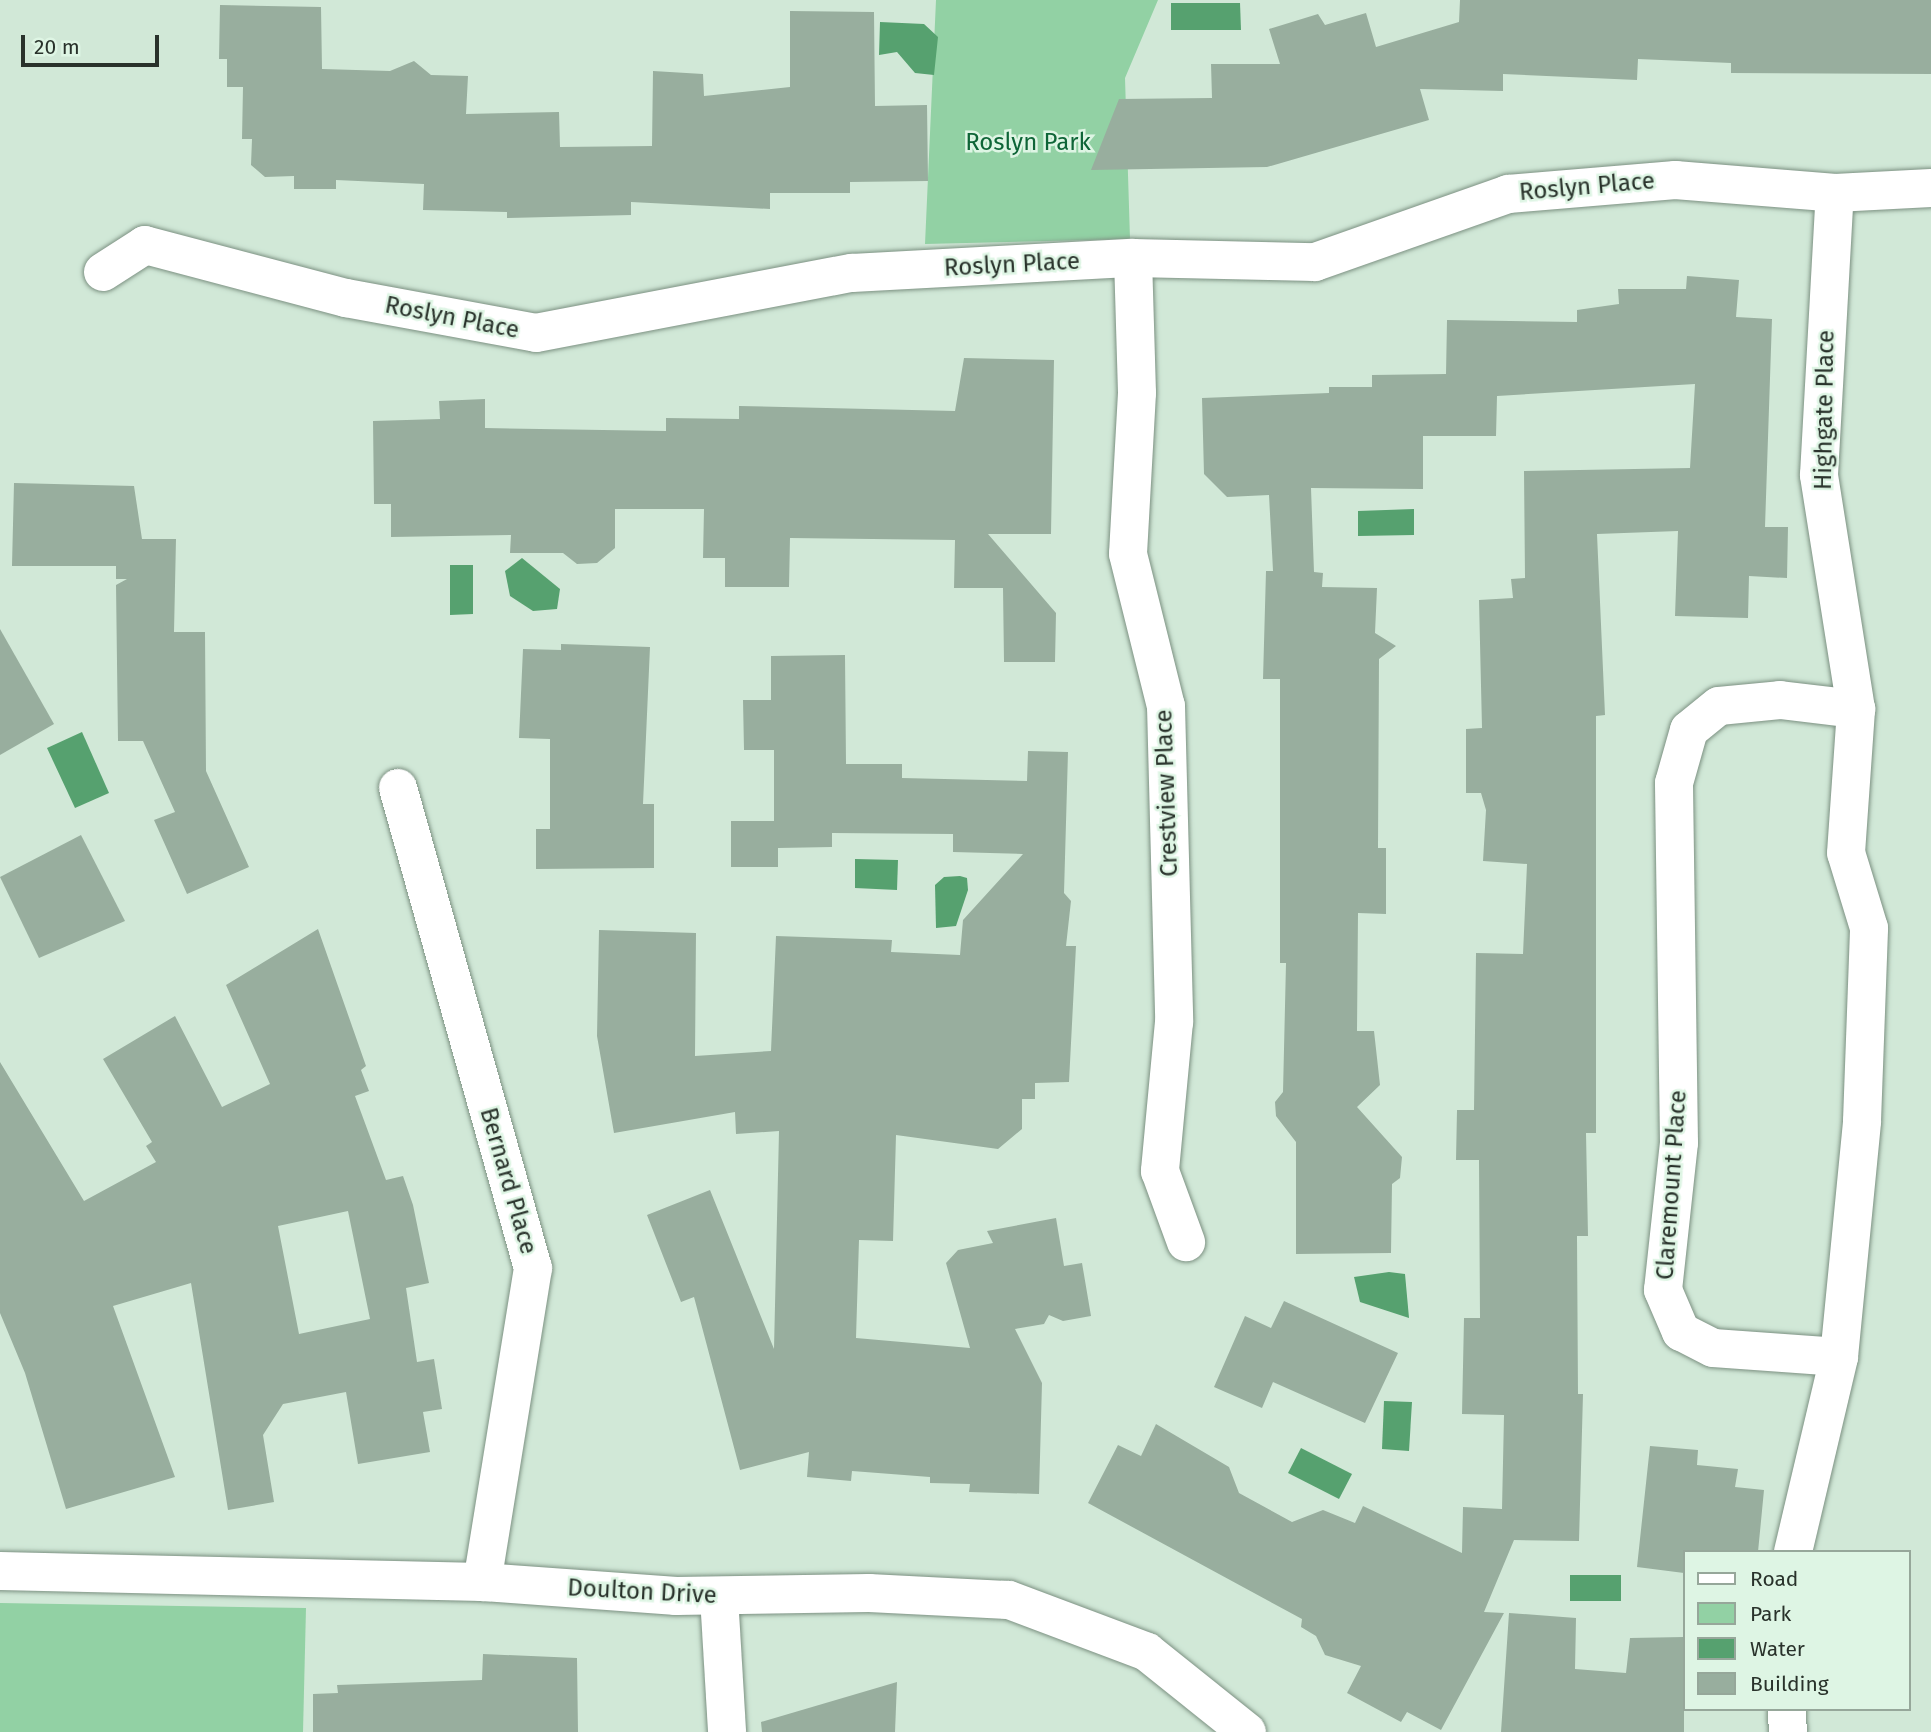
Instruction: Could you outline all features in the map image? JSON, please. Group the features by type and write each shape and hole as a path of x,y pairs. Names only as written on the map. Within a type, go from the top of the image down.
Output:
{"street":[{"name":"Roslyn Place","path":"103,272 145,244 346,298 536,333 852,273 1133,258 1315,262 1508,194 1675,180 1835,193 1931,188"},
{"name":"Highgate Place","path":"1835,193 1819,475 1856,709 1846,853 1869,928 1865,1051 1839,1357"},
{"name":"Crestview Place","path":"1133,258 1137,393 1128,554 1166,706 1174,1022 1160,1171 1186,1242"},
{"name":"Claremount Place","path":"1839,1357 1713,1348 1681,1332 1663,1290 1679,1143 1680,1041 1674,783 1689,730 1719,706 1780,700 1856,709"},
{"name":"Bernard Place","path":"398,788 533,1268 482,1582"},
{"path":"1793,1550 1839,1357"},
{"name":"Doulton Drive","path":"0,1571 482,1582 719,1596 1009,1600 1147,1652 1247,1732"},
{"path":"719,1596 727,1732"},
{"path":"1787,1711 1788,1732"}],"green space":[{"name":"Roslyn Park","path":"936,0 1158,0 1125,78 1130,239 925,244"},
{"path":"0,1603 306,1608 303,1732 0,1732"}],"water":[{"path":"1171,3 1240,3 1241,30 1171,30"},
{"path":"880,22 924,24 938,37 934,75 915,73 897,52 879,55"},
{"path":"1414,509 1414,535 1358,536 1358,511"},
{"path":"522,558 560,589 557,609 533,611 510,596 505,571"},
{"path":"450,565 473,565 473,614 450,615"},
{"path":"82,732 109,793 75,808 47,748"},
{"path":"855,859 898,860 897,890 855,888"},
{"path":"944,877 967,878 968,890 956,926 936,928 935,885"},
{"path":"1389,1272 1405,1274 1409,1318 1360,1302 1354,1277"},
{"path":"1384,1401 1412,1402 1409,1451 1382,1449"},
{"path":"1301,1448 1352,1474 1339,1499 1288,1473"},
{"path":"1570,1575 1621,1575 1621,1601 1570,1601"}],"building":[{"path":"1460,0 1931,0 1931,74 1731,73 1731,63 1638,59 1637,80 1503,74 1503,91 1420,89 1429,120 1267,167 1091,170 1119,99 1212,98 1211,64 1280,64 1269,29 1318,14 1325,25 1366,13 1376,47 1459,22"},
{"path":"220,5 321,7 322,69 390,71 414,61 431,75 468,76 466,114 559,112 560,147 652,146 653,71 703,74 704,96 790,87 790,11 874,12 875,106 927,105 928,181 850,182 850,193 770,193 770,209 631,202 631,215 507,218 507,212 423,210 424,184 336,180 336,189 294,189 294,176 265,177 251,165 252,139 242,139 243,87 227,87 227,59 219,59"},
{"path":"1687,276 1739,280 1736,317 1772,319 1765,527 1788,527 1787,578 1749,576 1748,618 1675,616 1678,531 1597,534 1605,715 1596,716 1596,1133 1586,1133 1588,1236 1577,1236 1578,1394 1583,1394 1579,1541 1514,1540 1484,1612 1504,1613 1441,1730 1407,1712 1401,1722 1347,1693 1361,1666 1325,1655 1316,1636 1301,1627 1302,1619 1088,1503 1118,1445 1141,1456 1156,1424 1229,1467 1239,1493 1292,1522 1323,1510 1355,1523 1363,1506 1462,1553 1463,1507 1502,1509 1504,1415 1462,1414 1464,1318 1480,1318 1479,1160 1456,1160 1457,1110 1474,1110 1476,953 1523,954 1527,864 1483,861 1486,810 1481,793 1466,793 1466,729 1482,728 1479,600 1513,598 1511,579 1525,578 1524,471 1690,468 1695,384 1497,396 1496,436 1423,436 1423,489 1311,488 1314,572 1323,573 1322,587 1377,588 1375,633 1396,646 1379,659 1378,848 1386,848 1386,914 1358,913 1357,1031 1374,1031 1380,1085 1357,1107 1402,1157 1400,1178 1392,1184 1391,1253 1296,1254 1296,1142 1276,1116 1275,1102 1283,1092 1286,963 1280,963 1280,679 1263,679 1266,571 1273,571 1269,495 1227,497 1204,474 1202,398 1329,393 1329,387 1372,387 1372,375 1446,374 1447,320 1577,322 1577,310 1619,304 1618,289 1686,289"},
{"path":"964,358 1054,360 1051,534 988,534 1056,613 1055,662 1004,662 1003,588 954,588 955,540 790,538 789,587 725,587 725,558 703,558 704,509 615,509 615,548 597,563 577,564 563,553 510,553 511,535 391,537 391,504 374,504 373,421 440,419 439,401 485,399 485,428 666,431 666,418 739,419 739,406 955,411"},
{"path":"14,483 134,486 142,539 176,539 174,632 205,632 206,771 249,867 187,894 154,820 175,812 143,741 118,741 116,585 127,579 116,579 116,566 12,566"},
{"path":"0,629 54,724 0,755"},
{"path":"561,644 650,647 643,804 654,804 654,868 536,869 536,829 550,829 550,739 519,738 523,649 561,650"},
{"path":"845,655 846,764 902,764 902,778 1027,781 1028,751 1068,752 1064,893 1071,901 1066,946 1076,946 1069,1082 1035,1083 1035,1099 1022,1099 1022,1129 998,1149 896,1135 893,1241 859,1240 856,1338 970,1348 946,1263 958,1250 993,1243 987,1231 1056,1218 1064,1266 1082,1263 1091,1316 1063,1321 1049,1315 1044,1324 1015,1329 1042,1383 1039,1494 969,1492 970,1484 930,1483 930,1477 852,1471 851,1481 807,1477 809,1452 740,1470 694,1297 681,1302 647,1215 710,1190 774,1349 779,1131 736,1134 735,1112 614,1133 597,1036 599,930 696,933 695,1056 771,1051 776,936 892,940 891,952 960,955 963,920 1023,854 953,852 953,834 832,833 832,847 778,848 778,867 731,867 731,821 774,821 774,750 744,750 743,700 771,700 771,656"},
{"path":"81,835 125,921 39,958 0,877"},
{"path":"318,929 366,1066 361,1070 369,1091 355,1096 386,1180 403,1176 413,1205 429,1283 406,1288 417,1362 434,1359 442,1409 423,1412 430,1452 358,1464 346,1392 283,1404 263,1435 274,1502 228,1510 191,1283 113,1306 175,1477 66,1509 25,1373 0,1313 0,1062 84,1201 156,1162 146,1146 152,1142 103,1059 175,1016 222,1107 270,1084 226,985","holes":["348,1211 370,1319 299,1334 278,1226"]},
{"path":"1284,1301 1398,1353 1365,1423 1273,1382 1262,1408 1214,1387 1245,1316 1271,1328"},
{"path":"1650,1446 1698,1450 1697,1465 1738,1469 1735,1487 1764,1490 1758,1550 1682,1550 1682,1573 1637,1567"},
{"path":"1509,1613 1576,1618 1575,1669 1626,1673 1630,1638 1682,1637 1684,1732 1501,1732"},
{"path":"483,1654 577,1658 578,1732 313,1732 313,1694 338,1693 337,1685 482,1680"},
{"path":"897,1682 895,1732 762,1732 761,1722"}]}
